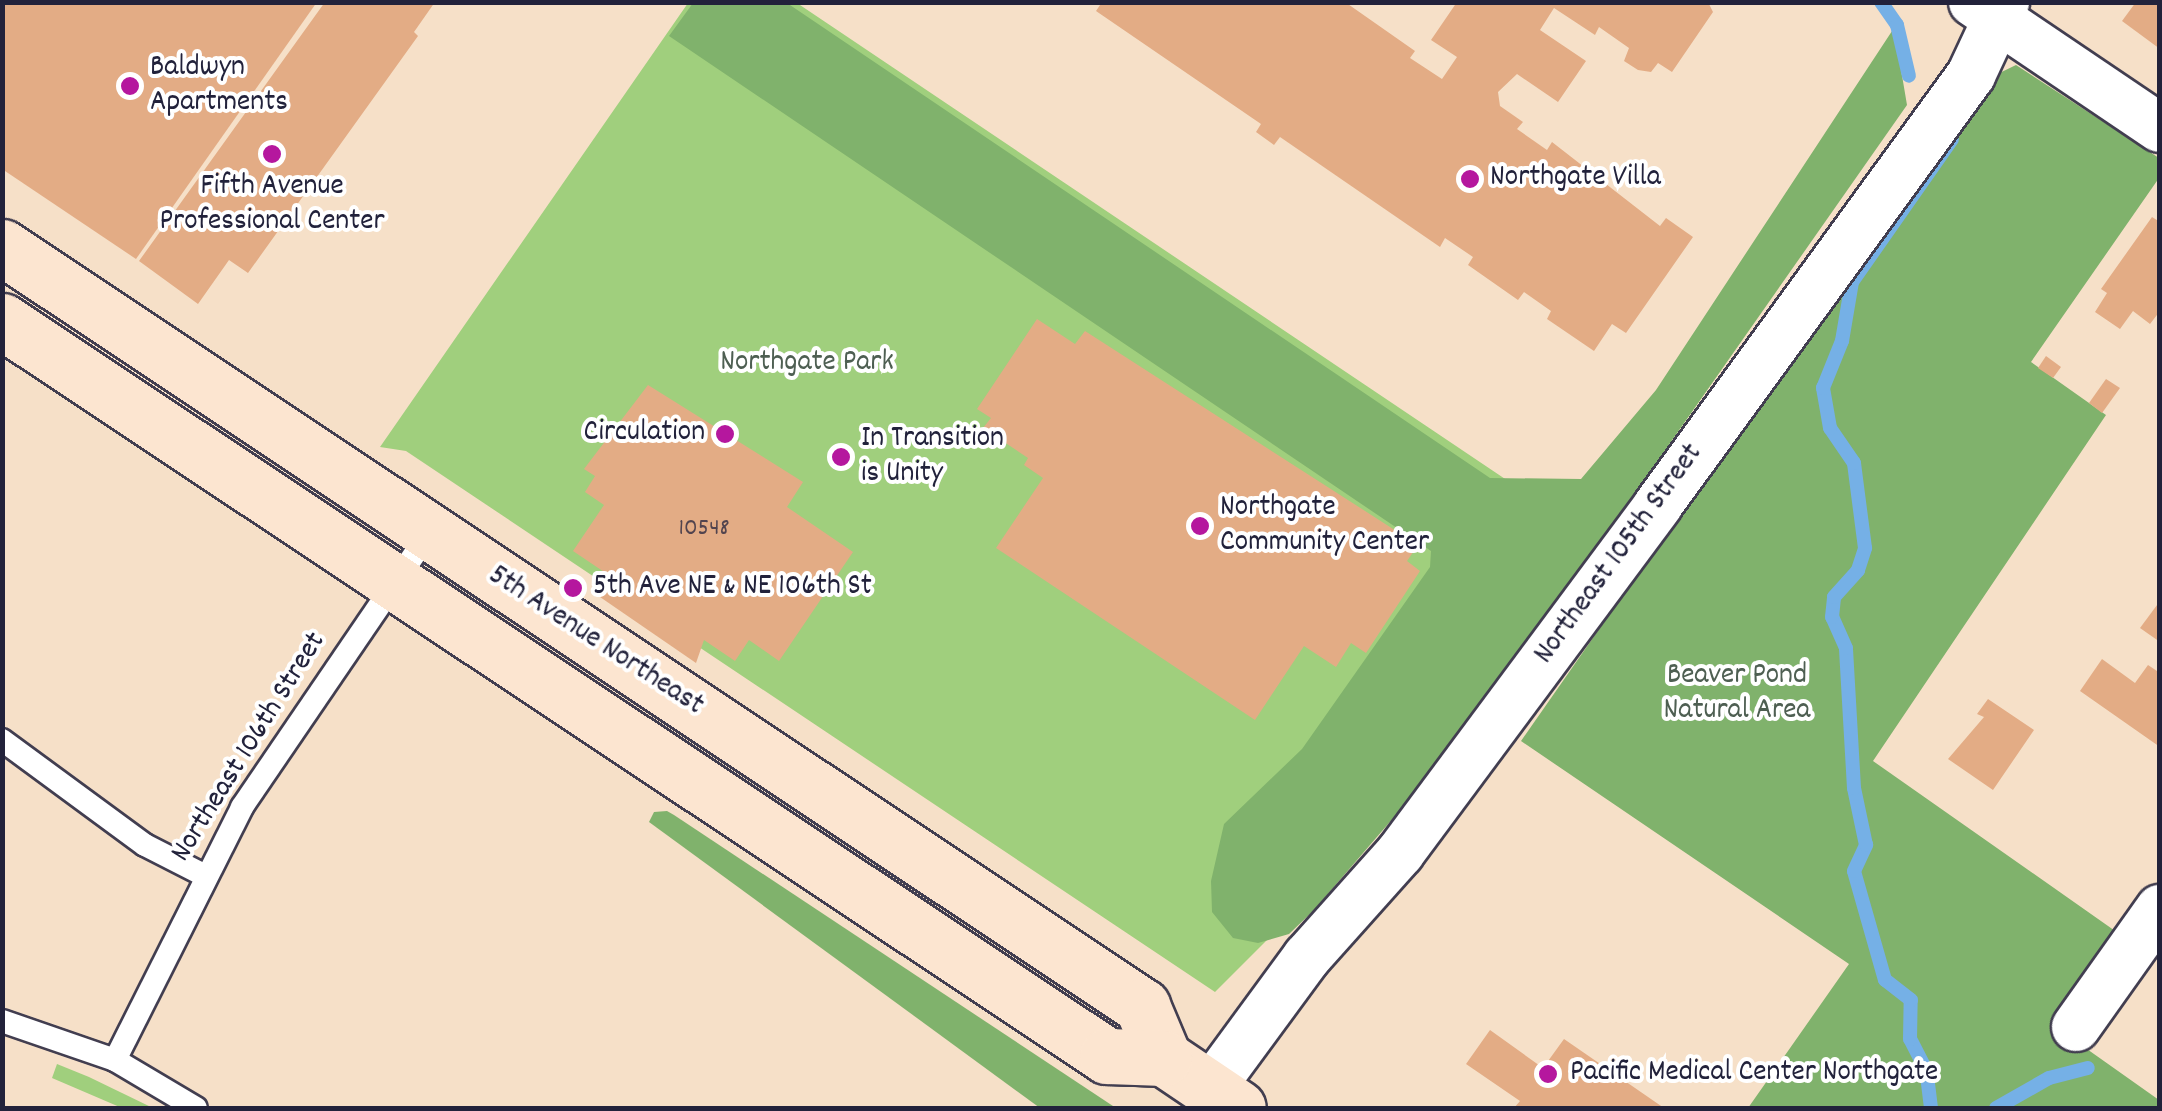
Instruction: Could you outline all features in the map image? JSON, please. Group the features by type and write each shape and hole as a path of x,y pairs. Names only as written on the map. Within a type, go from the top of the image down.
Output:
{"main road":[{"name":"5th Avenue Northeast","path":"2,246 1142,1006 1164,1058 1107,1056 2,321"},
{"path":"1164,1058 1224,1099"}],"street":[{"path":"1992,8 2160,128"},
{"name":"Northeast 105th Street","path":"1224,1099 1306,956 1400,853 1972,75 1992,8"},
{"path":"2076,1027 2160,909"}],"lane":[{"name":"Northeast 106th Street","path":"115,1060 204,875 242,806 429,533"},
{"path":"2,740 145,844 204,875"},
{"path":"2,1021 115,1060 196,1108"}],"green space":[{"name":"Northgate Park","path":"688,3 797,3 1584,532 1296,911 1215,992 406,451 380,447"},
{"path":"693,3 787,3 1490,478 1581,479 1656,390 1894,28 1907,105 1469,730 1314,910 1289,934 1258,943 1233,938 1212,912 1211,881 1224,824 1302,749 1430,567 1431,551 669,36"},
{"name":"Beaver Pond Natural Area","path":"2016,65 2159,158 2159,178 2031,362 2106,415 1873,761 2118,933 2053,1025 2159,1100 2159,1108 1748,1108 1849,964 1521,741 1981,82"},
{"path":"667,811 1116,1108 1040,1108 649,822 654,812"},
{"path":"57,1064 153,1108 122,1108 52,1078"}],"building":[{"name":"Baldwyn Apartments","path":"2,2 317,2 136,259 2,169"},
{"name":"Fifth Avenue Professional Center","path":"325,2 435,2 414,32 418,36 248,273 229,260 198,304 139,261"},
{"name":"Northgate Villa","path":"1102,2 1345,2 1415,51 1410,58 1442,79 1457,57 1431,40 1457,2 1708,2 1713,12 1672,72 1658,63 1651,72 1638,70 1624,61 1629,48 1599,27 1595,35 1554,8 1540,30 1586,61 1558,102 1517,74 1498,92 1500,106 1523,122 1517,129 1547,150 1552,142 1660,226 1666,218 1693,237 1626,333 1612,324 1594,351 1547,319 1551,311 1524,292 1518,300 1468,265 1473,257 1445,238 1440,247 1280,137 1274,145 1256,132 1261,124 1096,11"},
{"path":"2136,2 2160,2 2160,49 2122,21"},
{"path":"2152,217 2160,222 2160,311 2150,324 2133,311 2120,329 2095,312 2107,293 2101,289"},
{"name":"Northgate Community Center","path":"1037,319 1075,344 1085,331 1418,545 1407,561 1420,571 1366,653 1351,643 1336,667 1304,646 1255,720 996,548 1043,478 1024,465 1028,458 983,428 991,418 977,409"},
{"path":"2046,356 2061,367 2053,378 2038,368"},
{"path":"2106,379 2120,388 2102,413 2089,403"},
{"path":"648,385 803,482 787,507 853,552 779,661 749,640 735,661 704,640 696,663 600,597 608,585 617,592 622,584 573,551 604,505 585,492 595,476 584,469"},
{"path":"2160,601 2160,642 2140,628"},
{"path":"2102,659 2135,683 2148,665 2160,673 2160,747 2080,691"},
{"path":"1988,699 2034,730 1993,790 1948,759 1984,717 1977,714"},
{"name":"Pacific Medical Center Northgate","path":"1490,1030 1543,1068 1564,1039 1664,1108 1514,1108 1520,1101 1466,1064"}],"waterway":[{"path":"1881,2 1897,25 1909,76"},
{"path":"1931,1108 1926,1070 1910,1039 1911,1000 1885,980 1854,871 1866,845 1854,788 1846,648 1832,617 1834,597 1858,570 1865,548 1854,463 1830,428 1823,388 1842,341 1852,282 1952,139"},
{"path":"1996,1108 2049,1078 2088,1068"}],"place":[{"name":"Baldwyn Apartments","path":"130,86"},
{"name":"Fifth Avenue Professional Center","path":"272,154"},
{"name":"Northgate Villa","path":"1470,179"},
{"name":"Circulation","path":"725,434"},
{"name":"In Transition is Unity","path":"841,457"},
{"name":"Northgate Community Center","path":"1200,526"},
{"name":"5th Ave NE & NE 106th St","path":"573,588"},
{"name":"Pacific Medical Center Northgate","path":"1548,1074"}]}
